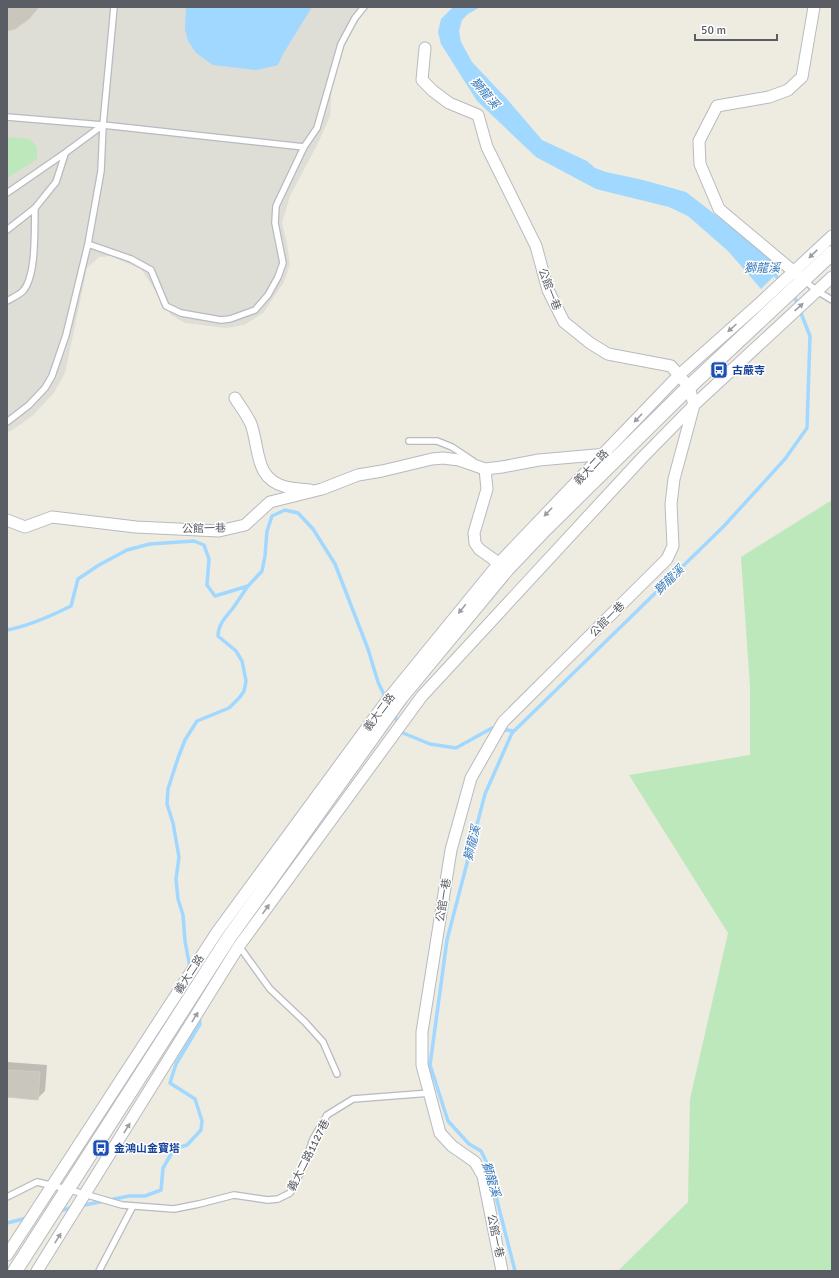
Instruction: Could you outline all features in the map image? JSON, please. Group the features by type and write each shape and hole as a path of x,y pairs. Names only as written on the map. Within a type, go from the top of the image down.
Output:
{"street":[{"path":"799,276 719,209 700,164 699,141 717,106 769,97 788,90 802,77 814,7"},
{"name":"公館一巷","path":"425,48 422,80 433,91 449,103 478,115 487,147 536,246 548,290 564,322 590,343 608,354 671,366 689,387 694,405 674,479 671,504 672,546 667,559 503,722 471,778 451,850 422,1032 422,1065 440,1133 452,1146 475,1162 483,1176 502,1271"},
{"name":"義大二路","path":"799,276 832,236"},
{"name":"義大二路","path":"7,1255 51,1185 402,697 503,566 603,454 679,375 766,306 799,276 832,253"},
{"name":"義大二路","path":"15,1271 228,939 422,696 642,458 694,405 832,277"},
{"name":"義大二路","path":"503,566 544,530 689,387 766,306"},
{"path":"236,398 250,424 262,470 267,477 278,484 287,487 311,490 322,489"},
{"name":"公館一巷","path":"7,520 25,528 52,517 136,527 219,531 245,525 270,502 322,489 358,475 432,459 443,458 459,460 485,469 540,460 623,452"},
{"path":"485,469 487,489 474,533 475,542 479,549 503,566"},
{"name":"義大二路","path":"37,1271 86,1194 228,939"}],"lane":[{"path":"7,422 29,404 45,388 52,376 66,335 88,244 101,171 103,125 114,7"},
{"path":"88,244 131,259 151,270 166,306 181,313 221,320 230,319 255,310 268,295 278,277 283,263 276,223 276,206 304,147 317,128 341,44 355,18 364,7"},
{"path":"7,117 103,125 304,147"},
{"path":"7,193 103,125"},
{"path":"7,230 35,208 56,182 65,153"},
{"path":"7,301 22,291 29,280 33,254 35,208"},
{"path":"799,276 817,291 832,300"},
{"path":"409,441 438,441 452,447 485,469"},
{"path":"228,939 270,989 305,1022 323,1042 337,1074"},
{"name":"義大二路1127巷","path":"7,1197 37,1182 86,1194 122,1205 174,1209 234,1195 268,1200 278,1199 290,1192 302,1168 313,1139 327,1116 353,1100 430,1093"},
{"path":"99,1271 105,1263 133,1206"}],"shaded area":[{"path":"7,7 367,7 345,41 332,79 330,116 319,141 290,196 282,223 290,264 284,282 263,313 244,325 226,328 185,323 171,315 141,269 111,256 99,257 87,268 65,373 53,394 31,417 11,431 7,432"}],"green space":[{"path":"7,137 30,139 37,147 37,159 7,178"},
{"path":"832,500 832,1271 618,1271 688,1202 690,1099 728,933 629,775 750,755 750,687 741,557"}],"water":[{"path":"186,7 312,7 283,54 278,65 257,70 213,65 196,53 188,41 185,30"},
{"name":"獅龍溪","path":"453,7 480,7 468,14 462,20 459,31 461,42 472,62 507,99 542,140 587,161 595,168 606,172 643,180 686,192 783,267 761,289 728,251 688,216 669,207 596,189 536,157 477,101 441,44 438,32 441,19"}],"building":[{"path":"7,7 39,7 29,19 15,29 7,31"},
{"path":"7,1070 40,1072 38,1100 7,1097"}],"waterway":[{"name":"獅龍溪","path":"772,272 782,282"},
{"name":"獅龍溪","path":"515,1271 488,1165 481,1151 469,1144 448,1121 430,1065 447,940 485,794 512,733 724,526 785,459 807,428 810,336 793,293"},
{"path":"7,630 40,620 71,606 78,579 99,565 127,550 150,544 194,541 204,545 209,559 207,585 215,596 248,586 262,571 267,531 272,516 285,510 298,513 313,529 335,564 368,649 378,682 386,699"},
{"path":"190,968 185,941 183,915 178,899 176,879 179,857 173,823 167,804 168,789 185,740 197,721 229,708 244,691 246,681 242,661 236,651 218,636 218,632 223,621 248,586"},
{"path":"393,713 403,733 430,744 456,748 492,728 514,731"},
{"path":"80,1206 129,1196 145,1196 161,1190 163,1168 174,1149 187,1145 201,1130 202,1121 195,1099 170,1083 176,1064 200,1024 199,1016"},
{"path":"59,1211 74,1207"},
{"path":"7,1223 27,1218"}],"place":[{"name":"古嚴寺","path":"719,370"},
{"name":"金鴻山金寶塔","path":"101,1148"}]}
